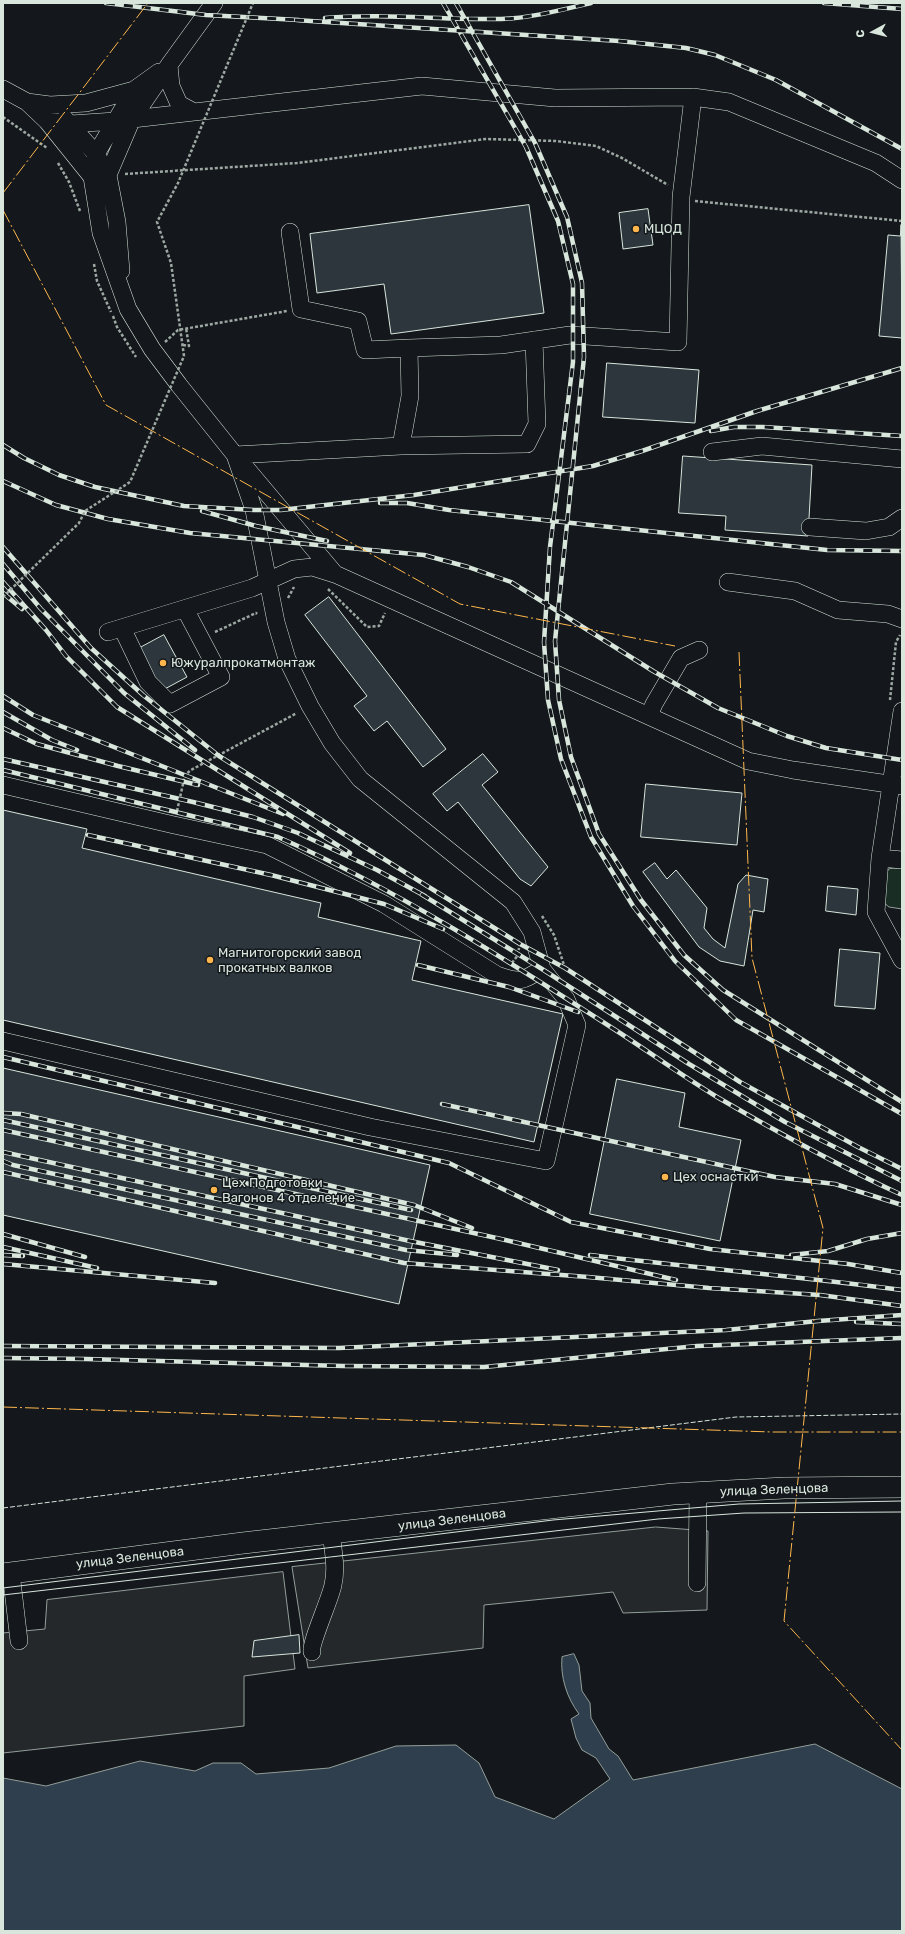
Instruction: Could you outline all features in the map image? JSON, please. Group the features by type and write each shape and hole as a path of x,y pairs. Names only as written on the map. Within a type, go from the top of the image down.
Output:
{"main road":[{"name":"улица Зеленцова","path":"7,1574 331,1533 698,1493 784,1488 902,1487"}],"lane":[{"path":"100,176 132,119 169,64 214,3"},
{"path":"48,113 134,90 169,64"},
{"path":"169,64 171,86 179,104 194,112"},
{"path":"71,124 115,121 422,86 555,98 693,97 728,102 876,163 902,180"},
{"path":"3,89 71,124 96,154 100,176 101,232 128,309 152,349 179,386 236,455 331,581"},
{"path":"96,154 134,90"},
{"path":"290,232 300,309 358,321 365,350 501,345 570,335 678,342 681,197 693,97"},
{"path":"48,113 100,176"},
{"path":"236,455 402,446 527,444 536,424 534,340"},
{"path":"402,446 410,396 409,348"},
{"path":"712,452 762,446 902,459"},
{"path":"3,1041 370,1127 546,1161 577,1024 566,999 542,969 532,932 513,902 360,779 332,743 310,706 287,659 276,622 267,582 254,510 236,455"},
{"path":"810,527 866,532 890,527 902,518"},
{"path":"185,608 221,677 170,704 148,682 115,630 267,582 294,569 312,567 331,581 649,716 748,761 897,786"},
{"path":"728,582 795,591 838,610 888,614 902,619"},
{"path":"649,716 654,704 682,658 699,650"},
{"path":"896,708 897,786 880,858 876,912 902,960"},
{"path":"3,784 174,825 267,844 384,904 497,975 515,981 530,976 542,969"},
{"path":"880,858 902,860"},
{"path":"696,1583 698,1493"},
{"path":"312,1652 311,1647 322,1620 333,1585 335,1571 331,1533"},
{"path":"7,1574 19,1641"}],"path":[{"path":"3,597 79,523 85,512 130,482 184,356 171,263 157,222 178,183 253,3"},
{"path":"3,117 27,133 50,152"},
{"path":"69,182 100,176 297,163 486,139 556,141 596,146 664,181 681,197 705,203 902,221"},
{"path":"58,161 69,182 82,217"},
{"path":"93,259 97,281 117,327 137,358"},
{"path":"169,348 164,342 178,330 198,325 300,309"},
{"path":"183,345 188,346 186,328"},
{"path":"178,360 183,366"},
{"path":"331,581 367,628"},
{"path":"288,602 290,592 299,582"},
{"path":"201,640 256,613"},
{"path":"896,708 896,642 902,630"},
{"path":"174,825 185,775 310,706"},
{"path":"540,912 554,935 565,968"}],"green space":[{"path":"902,868 902,909 889,907 883,902 884,876 889,869"}],"shaded area":[{"path":"656,1527 708,1531 707,1610 623,1613 613,1592 484,1605 483,1648 308,1668 292,1567"},
{"path":"283,1572 295,1669 244,1676 244,1726 3,1753 3,1633 45,1629 47,1600"}],"water":[{"path":"574,1654 579,1665 582,1691 590,1703 591,1718 609,1749 618,1756 633,1780 815,1744 902,1789 902,1931 3,1931 3,1778 46,1786 140,1761 195,1771 213,1763 241,1763 256,1774 329,1768 396,1746 456,1745 479,1763 495,1797 554,1819 610,1779 596,1758 582,1750 576,1738 571,1719 579,1714 565,1687 562,1672 562,1657"}],"building":[{"path":"529,205 544,313 391,334 384,284 317,293 310,234"},
{"name":"МЦОД","path":"648,209 653,245 623,249 619,213"},
{"path":"901,225 902,338 879,336 888,235 900,236"},
{"path":"607,363 699,370 695,423 603,417"},
{"path":"683,456 812,465 808,536 725,530 726,516 679,513"},
{"path":"329,597 446,749 423,767 387,721 374,731 354,706 367,696 305,615"},
{"name":"Южуралпрокатмонтаж","path":"164,635 187,677 161,691 138,649"},
{"path":"483,754 498,772 482,785 548,867 531,886 520,879 458,802 447,811 433,794"},
{"path":"646,784 742,793 737,845 641,837"},
{"name":"Магнитогорский завод прокатных валков","path":"3,810 87,829 82,848 321,903 318,917 421,941 412,980 563,1014 534,1142 3,1020"},
{"path":"655,863 667,879 676,870 707,908 704,928 713,939 725,948 738,884 746,875 768,879 764,912 753,910 744,966 720,961 699,947 643,872"},
{"path":"828,886 858,889 856,915 826,911"},
{"path":"840,949 880,953 875,1009 835,1006"},
{"name":"Цех Подготовки Вагонов 4 отделение","path":"3,1068 430,1165 399,1304 3,1215"},
{"name":"Цех оснастки","path":"617,1079 685,1093 679,1127 741,1140 720,1241 590,1214"},
{"path":"299,1635 300,1653 252,1657 254,1641"}],"tram line":[{"path":"3,1588 553,1520 739,1504 902,1501"},
{"path":"3,1595 658,1519 744,1513 902,1512"}],"railway":[{"path":"106,3 206,15 299,20"},
{"path":"443,3 526,147 558,221 573,284 573,362 550,547 544,642 548,700 561,759 591,837 633,906 675,961 736,1020 902,1114"},
{"path":"456,3 535,143 567,217 582,283 584,357 555,641 559,700 571,757 599,834 641,900 684,955 723,990 902,1102"},
{"path":"325,18 391,16 501,19 535,15 591,3"},
{"path":"824,3 902,9"},
{"path":"295,20 619,41 686,48 715,55 776,80 902,149"},
{"path":"3,445 24,458 59,475 95,487 184,506 281,510 414,495 593,466 642,451 757,411 902,368"},
{"path":"711,431 734,427 763,427 902,436"},
{"path":"3,481 56,505 108,519 190,533 424,555 468,567 511,582 653,671 718,708 787,736 826,748 902,760"},
{"path":"380,503 407,503 449,510 827,550 902,551"},
{"path":"202,511 256,526 327,541"},
{"path":"3,547 91,648 143,695 219,756 520,944 565,968 740,1082 858,1147 902,1169"},
{"path":"3,564 41,609 124,693 195,750"},
{"path":"3,582 46,630 66,656 117,707 350,853"},
{"path":"3,593 22,609"},
{"path":"3,696 33,715 283,814"},
{"path":"3,712 52,740 77,750"},
{"path":"3,728 37,744 118,766 198,785"},
{"path":"3,759 253,817 298,833 377,870 425,896"},
{"path":"3,770 278,837 323,858 367,880 453,928 620,1033 717,1097 808,1148 902,1195"},
{"path":"88,835 271,875 384,904 443,929"},
{"path":"421,894 542,969 689,1064 785,1122 902,1181"},
{"path":"418,965 509,987 578,1012"},
{"path":"3,1057 449,1163 571,1222 710,1249 848,1264 902,1273"},
{"path":"442,1104 775,1177 835,1184 902,1205"},
{"path":"3,1113 21,1114 414,1205 472,1228"},
{"path":"3,1120 411,1210"},
{"path":"3,1130 501,1239 676,1280"},
{"path":"3,1152 410,1241 558,1270"},
{"path":"3,1161 13,1165 406,1250 457,1255"},
{"path":"3,1172 404,1263 709,1288 820,1295 902,1306"},
{"path":"791,1255 828,1251 867,1239 902,1233"},
{"path":"3,1234 85,1257"},
{"path":"3,1247 97,1268"},
{"path":"3,1255 23,1256"},
{"path":"590,1255 824,1280 902,1290"},
{"path":"3,1264 215,1283"},
{"path":"3,1346 339,1348 726,1330 902,1315"},
{"path":"856,1322 902,1324"},
{"path":"3,1358 343,1366 484,1367 697,1346 902,1338"}],"fence":[{"path":"3,1508 736,1417 902,1414"}],"power":[{"path":"3,193 148,3"},
{"path":"3,210 106,405 460,604 675,646"},
{"path":"739,652 752,958 823,1228 784,1621 902,1750"},
{"path":"3,1407 772,1432 902,1432"}],"place":[{"name":"МЦОД","path":"636,229"},
{"name":"Южуралпрокатмонтаж","path":"163,663"},
{"name":"Магнитогорский завод прокатных валков","path":"210,960"},
{"name":"Цех оснастки","path":"665,1177"},
{"name":"Цех Подготовки Вагонов 4 отделение","path":"214,1190"}]}
